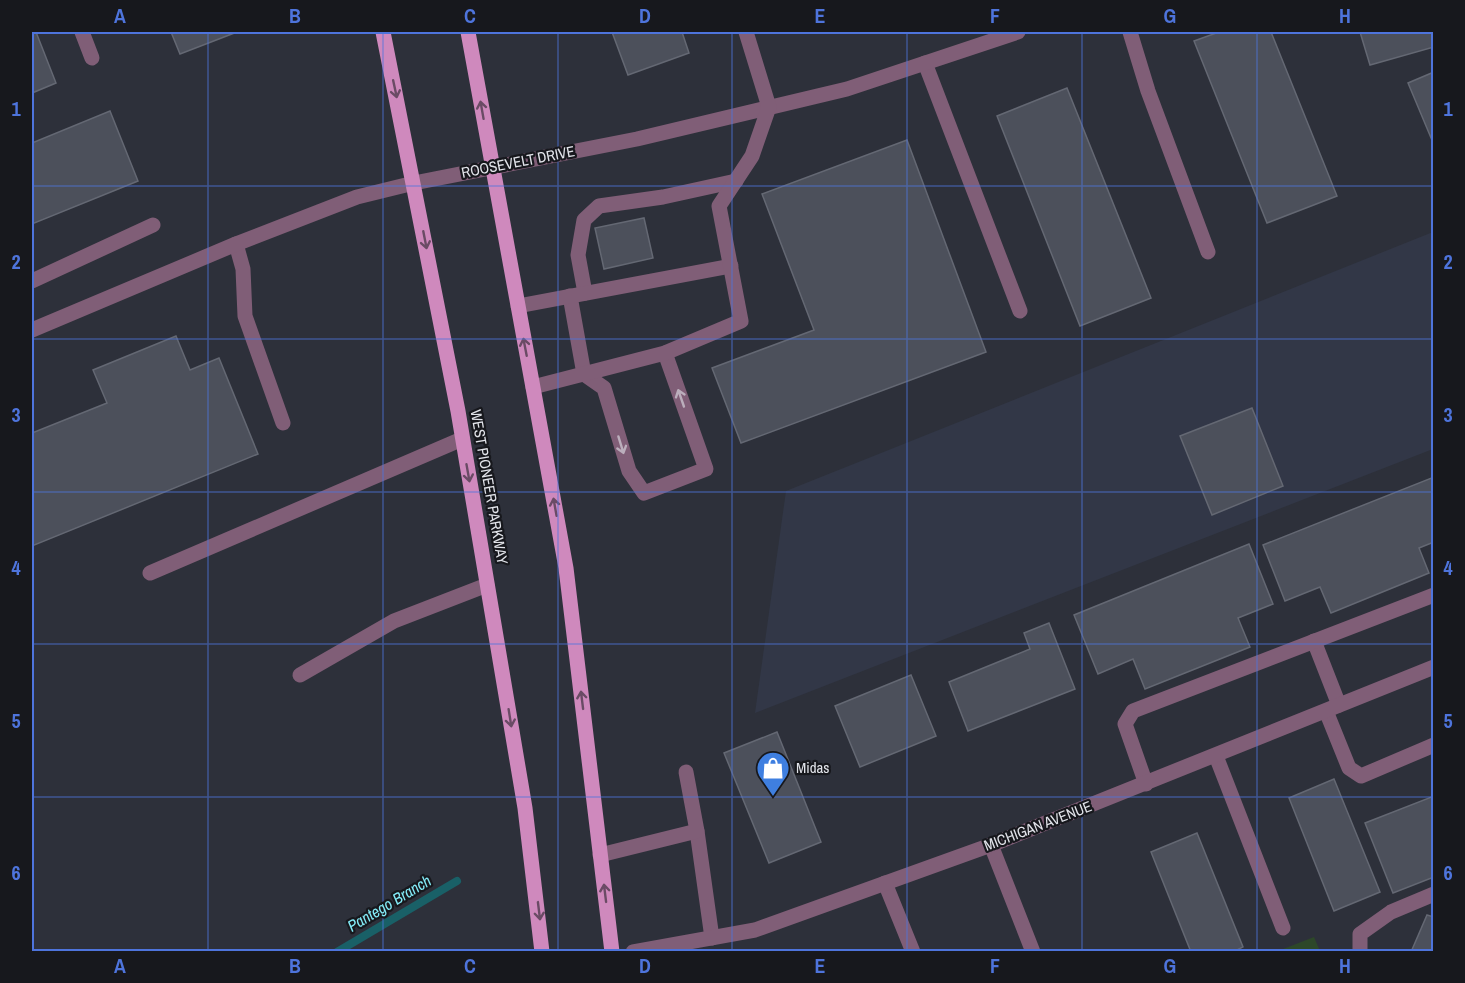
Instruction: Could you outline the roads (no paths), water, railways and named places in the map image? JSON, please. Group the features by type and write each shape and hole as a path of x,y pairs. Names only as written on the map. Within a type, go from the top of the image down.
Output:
{"main road":[{"name":"WEST PIONEER PARKWAY","path":"383,32 414,183 488,585 525,808 542,951"},
{"path":"468,32 566,568 612,951"}],"street":[{"path":"82,32 92,58"},
{"path":"533,387 665,353 741,321 719,206 752,156 769,107 746,32"},
{"name":"ROOSEVELT DRIVE","path":"32,330 236,244 357,197 414,183 637,139 848,88 1018,32"},
{"path":"1130,32 1148,90 1208,252"},
{"path":"925,63 1020,311"},
{"path":"665,353 706,469 644,493 629,471 604,388 584,374 577,295 578,255 584,220 599,206 663,197 736,181"},
{"path":"32,280 153,225"},
{"path":"236,244 243,269 246,316 283,423"},
{"path":"518,306 731,267"},
{"path":"150,573 462,439"},
{"path":"300,675 394,621 488,585"},
{"path":"1146,784 1125,724 1133,711 1434,595"},
{"path":"1314,641 1349,768 1360,776 1434,745"},
{"name":"MICHIGAN AVENUE","path":"633,951 755,930 885,884 1146,784 1434,667"},
{"path":"1216,756 1283,928"},
{"path":"686,772 698,831 712,938"},
{"path":"600,855 698,831"},
{"path":"991,845 1033,951"},
{"path":"885,884 913,951"},
{"path":"1360,951 1360,934 1391,912 1434,894"}],"waterway":[{"name":"Pantego Branch","path":"337,952 457,881"}],"place":[{"name":"Midas","path":"773,797"}]}
